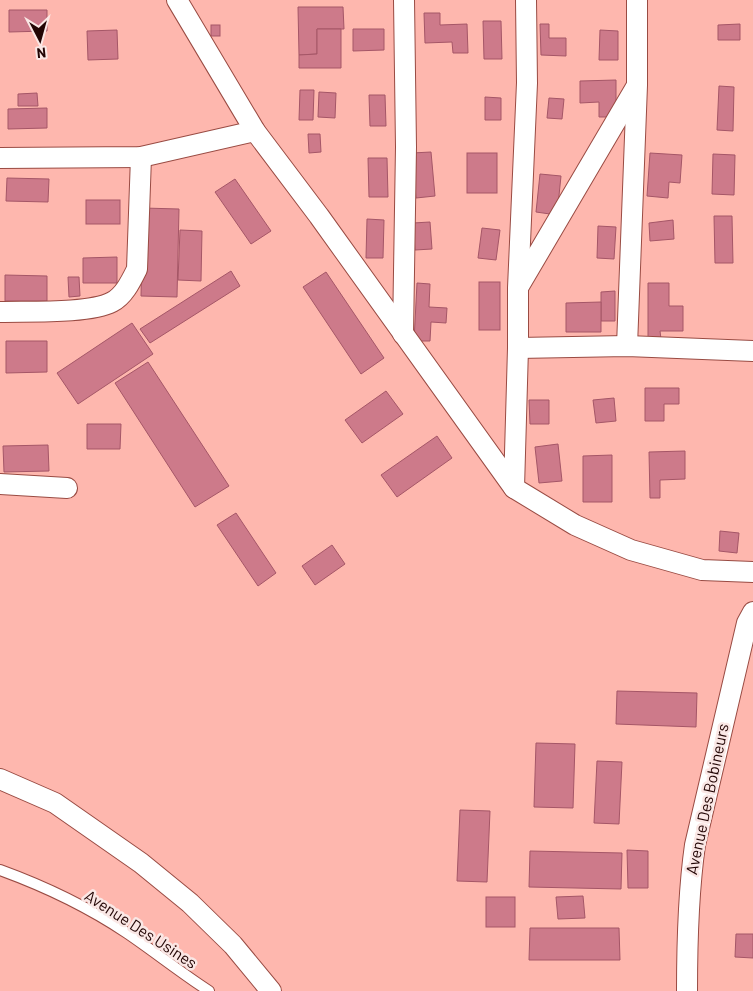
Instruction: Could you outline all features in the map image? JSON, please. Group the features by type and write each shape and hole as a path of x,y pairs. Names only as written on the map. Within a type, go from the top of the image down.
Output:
{"street":[{"path":"176,0 255,131 319,216 514,488 575,525 631,550 702,570 753,572"},
{"path":"403,334 406,146 404,0"},
{"path":"514,488 518,288 527,83 526,0"},
{"path":"627,346 637,85 637,0"},
{"path":"518,288 637,85"},
{"path":"0,158 141,157 255,131"},
{"path":"0,312 93,308 112,302 121,294 132,280 137,269 141,157"},
{"path":"518,348 627,346 753,351"},
{"path":"0,484 67,488"},
{"name":"Avenue Des Bobineurs","path":"687,991 689,881 695,845 747,623 753,612"},
{"path":"0,779 55,803 141,863 190,903 232,946 271,991"}],"lane":[{"name":"Avenue Des Usines","path":"0,870 62,896 93,912 209,991"}],"building":[{"path":"298,7 343,7 344,29 317,29 317,54 299,55"},
{"path":"9,10 47,10 47,31 9,32"},
{"path":"424,13 440,13 440,25 467,24 468,53 453,53 452,42 425,43"},
{"path":"483,21 501,21 502,59 484,59"},
{"path":"540,24 549,24 549,38 566,38 566,56 541,55"},
{"path":"740,24 740,40 718,40 718,25"},
{"path":"211,25 220,25 220,36 211,36"},
{"path":"317,29 341,29 341,68 299,68 299,55 317,54"},
{"path":"353,29 384,29 384,50 353,51"},
{"path":"117,30 118,59 88,60 87,31"},
{"path":"600,30 618,31 618,60 599,60"},
{"path":"616,80 616,117 599,117 599,102 580,103 580,81"},
{"path":"719,86 734,87 733,131 717,130"},
{"path":"300,90 314,90 313,120 299,120"},
{"path":"319,92 336,93 335,118 318,117"},
{"path":"37,93 38,106 18,106 18,94"},
{"path":"369,95 385,95 386,126 370,126"},
{"path":"485,97 501,98 501,120 485,120"},
{"path":"549,98 564,99 562,119 547,118"},
{"path":"47,108 47,128 8,129 8,109"},
{"path":"308,134 320,134 321,152 309,153"},
{"path":"431,152 435,196 416,198 412,153"},
{"path":"467,153 497,153 497,193 467,193"},
{"path":"650,153 682,155 680,183 669,182 668,198 647,196"},
{"path":"713,154 735,155 734,195 712,194"},
{"path":"368,158 387,158 388,197 369,197"},
{"path":"540,174 561,176 557,215 536,212"},
{"path":"7,178 49,179 48,202 6,201"},
{"path":"235,179 271,231 251,244 215,192"},
{"path":"86,200 120,200 120,224 86,224"},
{"path":"143,208 179,209 177,297 141,296"},
{"path":"714,216 732,216 733,263 715,263"},
{"path":"367,219 384,220 383,258 366,258"},
{"path":"673,220 674,239 650,241 649,223"},
{"path":"430,222 432,249 415,250 413,223"},
{"path":"598,226 616,227 614,259 597,258"},
{"path":"482,228 500,230 496,260 478,258"},
{"path":"180,230 202,231 201,281 178,280"},
{"path":"117,257 117,283 83,283 83,258"},
{"path":"231,271 240,286 150,343 140,329"},
{"path":"326,272 384,358 361,374 303,287"},
{"path":"5,275 47,276 47,301 5,301"},
{"path":"68,277 79,277 80,296 69,297"},
{"path":"479,282 500,282 500,330 479,330"},
{"path":"417,283 430,284 429,307 447,308 446,323 431,322 430,341 414,341"},
{"path":"648,283 669,283 669,306 683,306 683,331 660,331 661,339 648,339"},
{"path":"615,291 615,321 601,321 601,292"},
{"path":"601,302 601,332 566,332 566,303"},
{"path":"132,323 153,354 78,404 57,373"},
{"path":"6,341 47,341 47,372 6,373"},
{"path":"148,362 229,486 195,507 115,383"},
{"path":"645,388 679,388 679,404 664,404 664,421 645,421"},
{"path":"386,391 403,414 362,443 345,420"},
{"path":"614,398 616,421 596,423 593,400"},
{"path":"529,400 549,400 549,424 530,424"},
{"path":"87,424 121,424 120,449 87,449"},
{"path":"437,436 452,458 397,497 381,475"},
{"path":"558,444 562,481 539,483 535,447"},
{"path":"48,445 49,471 4,472 3,446"},
{"path":"685,451 685,479 660,480 660,498 650,498 649,452"},
{"path":"612,455 612,502 583,502 583,456"},
{"path":"236,513 276,573 258,586 217,525"},
{"path":"720,531 739,533 737,553 719,551"},
{"path":"332,545 345,564 315,585 302,566"},
{"path":"617,691 697,693 696,727 616,724"},
{"path":"536,743 575,744 573,808 534,807"},
{"path":"597,761 622,762 619,824 594,823"},
{"path":"460,810 490,811 487,882 457,881"},
{"path":"627,850 648,851 648,888 628,888"},
{"path":"530,851 622,853 621,889 529,887"},
{"path":"583,896 585,918 558,919 556,897"},
{"path":"486,897 515,897 515,927 486,927"},
{"path":"530,928 619,928 620,960 529,960"},
{"path":"736,934 753,934 753,958 735,957"}]}
